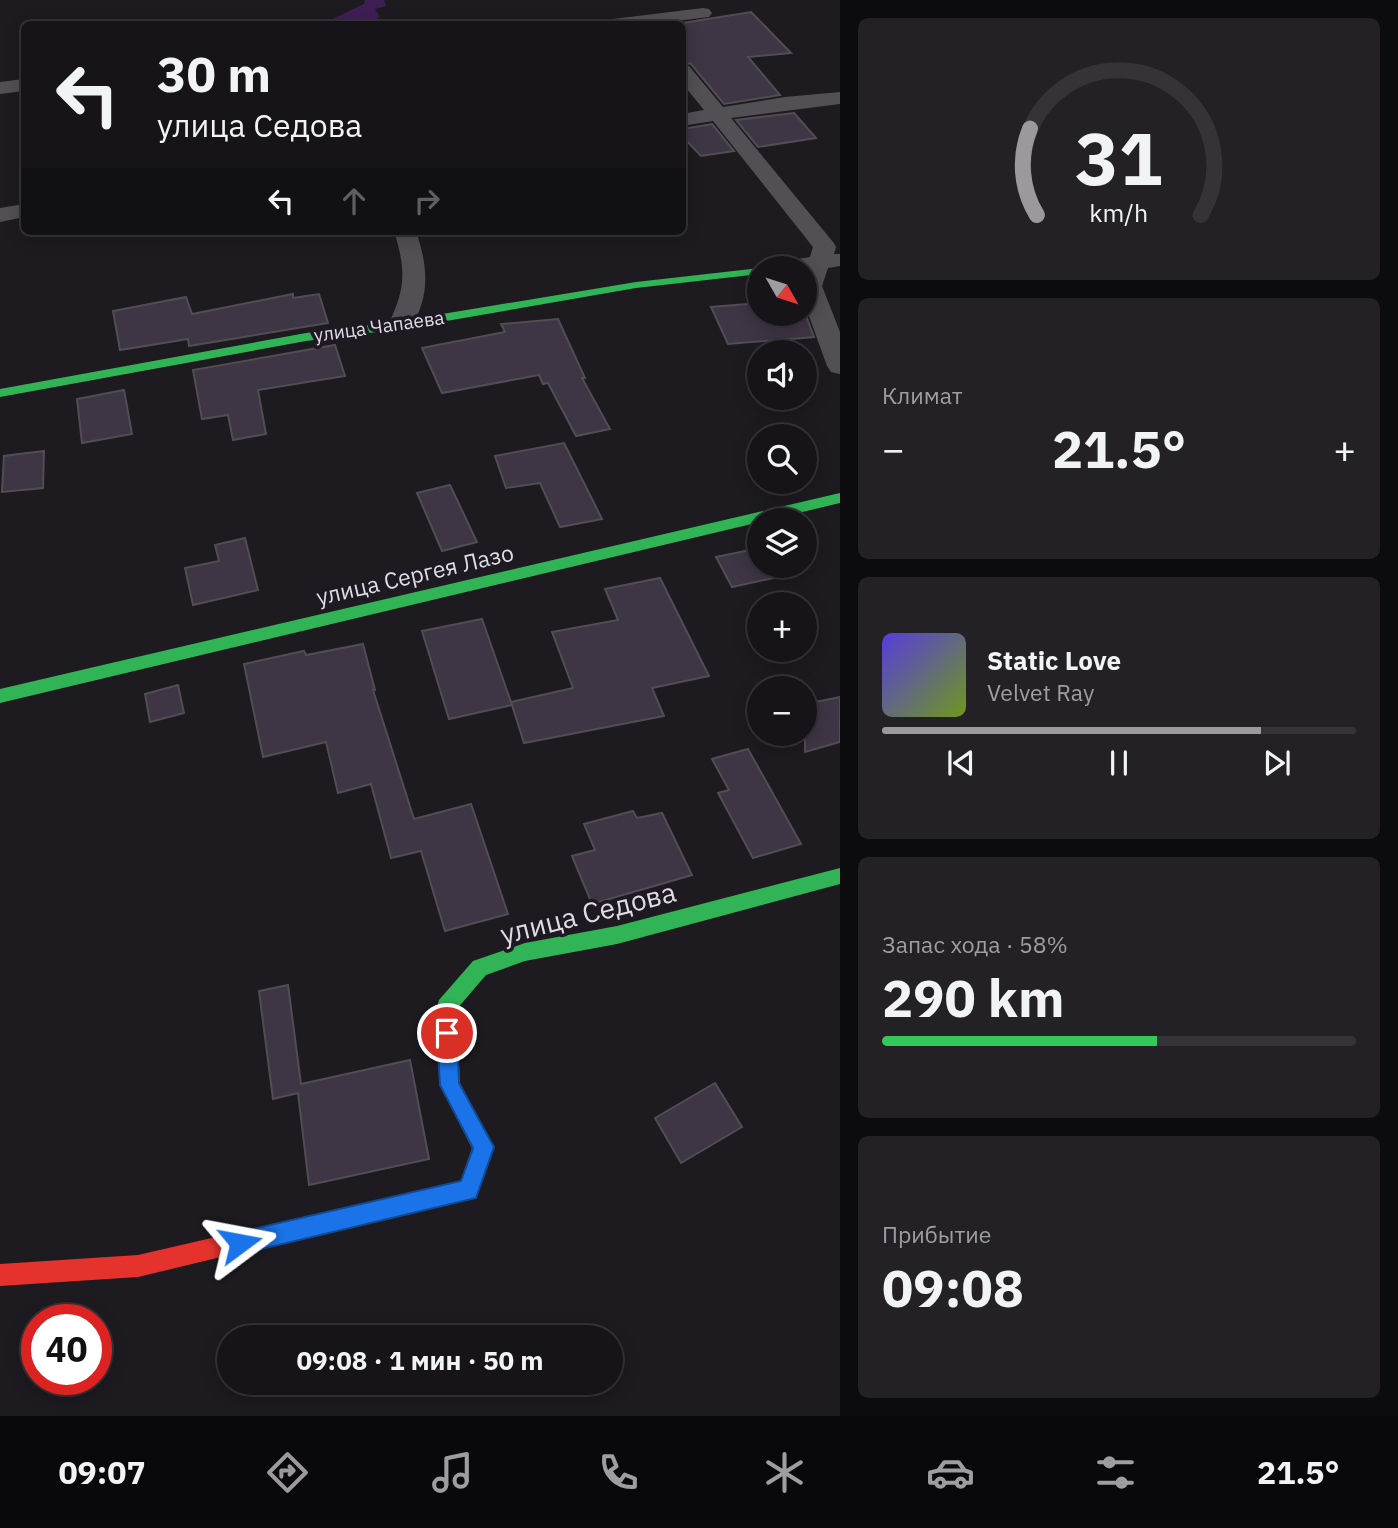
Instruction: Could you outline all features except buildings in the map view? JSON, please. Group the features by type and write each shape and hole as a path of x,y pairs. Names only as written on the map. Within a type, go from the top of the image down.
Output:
{"street":[{"path":"657,21 703,13"},
{"path":"686,75 825,247 829,262 810,286 840,366"},
{"path":"0,88 21,85"},
{"path":"686,120 785,103 840,98"},
{"path":"0,215 21,212"},
{"path":"400,325 414,297 418,279 406,235"},
{"name":"улица Чапаева","path":"0,393 306,337 400,325 636,285 747,272"},
{"name":"улица Сергея Лазо","path":"0,696 840,499"},
{"name":"улица Седова","path":"0,1275 138,1266 469,1190 483,1147 450,1085 446,1007 480,968 526,952 617,935 840,876"}],"shaded area":[{"path":"365,0 384,0 386,6 375,9 380,17 373,21 328,21 364,4"}],"traffic: fast":[{"path":"0,393 306,337 400,325 636,285 747,272"},
{"path":"0,696 840,498"},
{"path":"242,1242 469,1190 483,1147 450,1085 446,1007 480,968 525,952 617,935 840,876"}],"traffic: jam":[{"path":"0,1275 138,1266 242,1242"}],"route":[{"path":"240,1243 469,1190 483,1147 450,1085 447,1033"}]}
